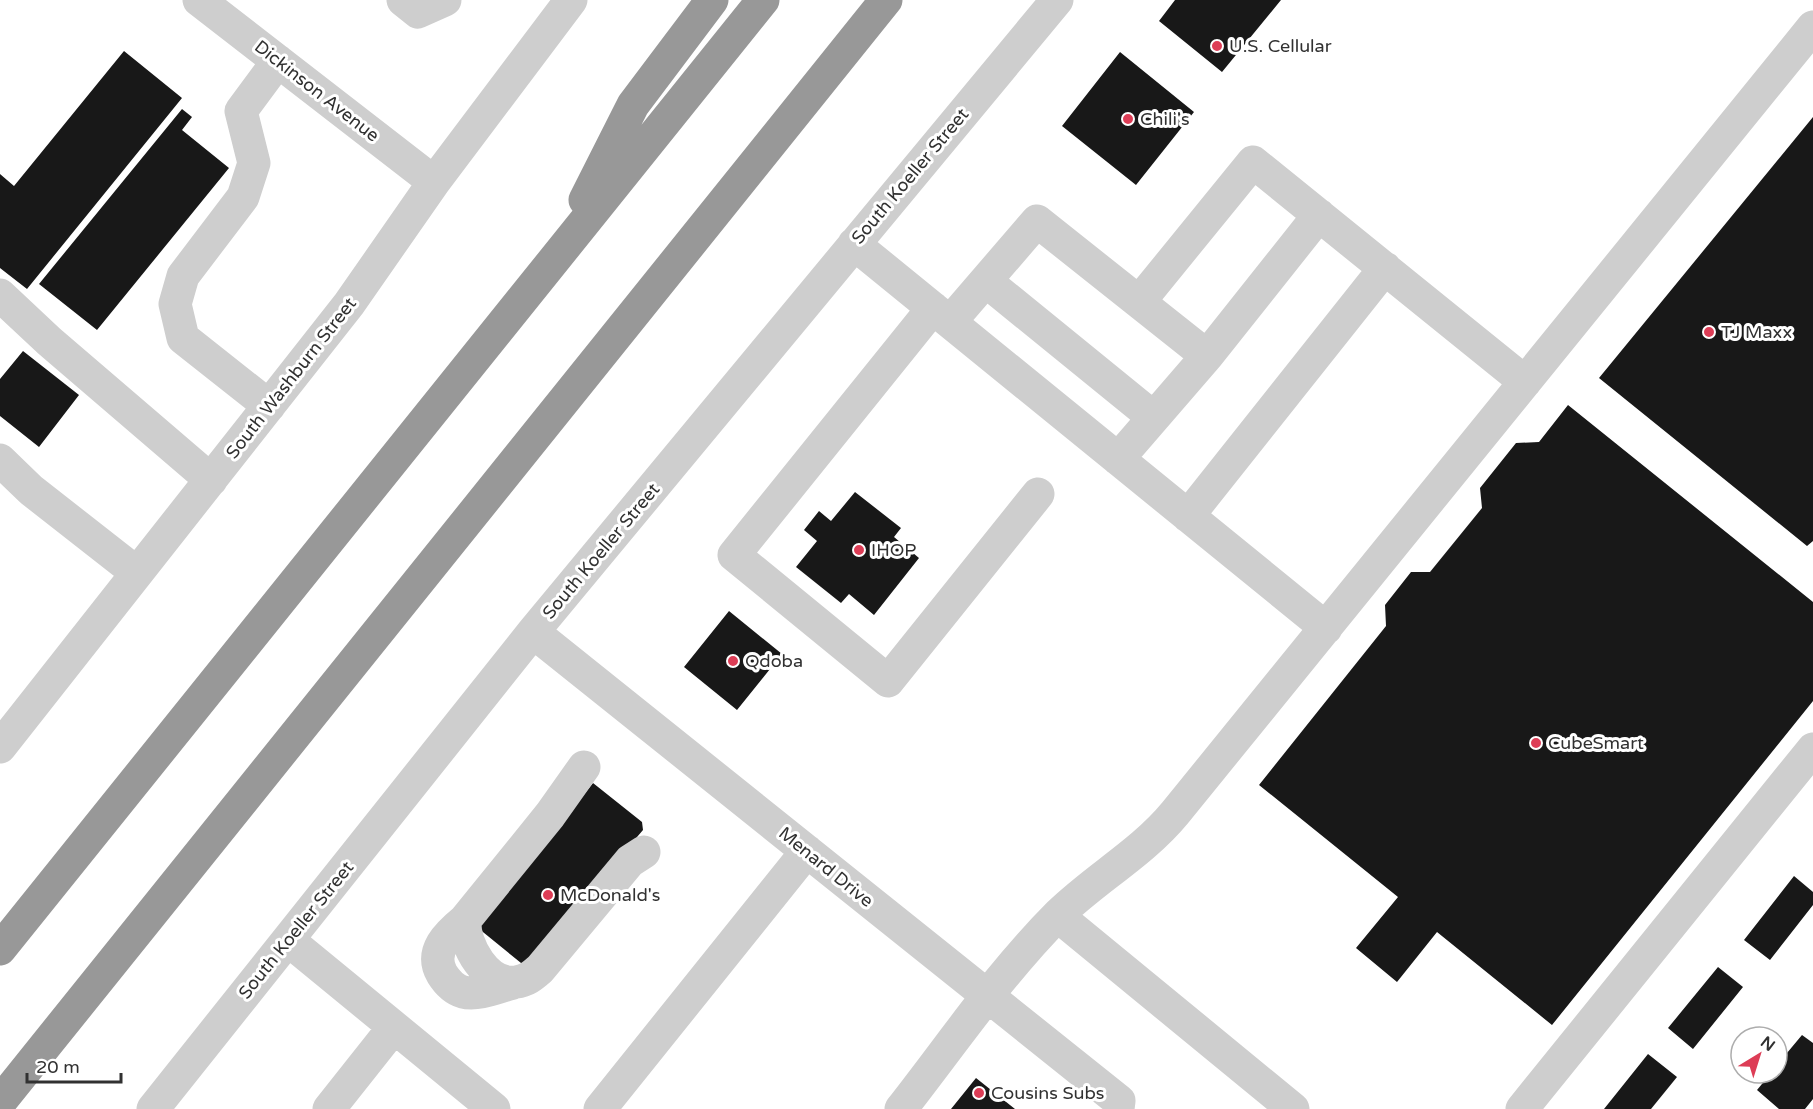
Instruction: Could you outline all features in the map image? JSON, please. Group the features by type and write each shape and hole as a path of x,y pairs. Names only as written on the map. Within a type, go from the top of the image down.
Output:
{"highway":[{"path":"554,260 633,105 712,0"},
{"path":"0,949 763,0"},
{"path":"0,1102 886,0"}],"street":[{"path":"403,0 418,12 445,0"},
{"name":"South Washburn Street","path":"0,747 349,304 434,182 570,0"},
{"name":"South Koeller Street","path":"153,1109 533,632 1057,0"},
{"name":"Dickinson Avenue","path":"217,5 278,61 434,182"},
{"path":"901,1109 989,997 1058,916 1094,881 1126,859 1162,828 1813,27"},
{"path":"269,406 183,338 175,304 183,276 243,197 254,163 241,111 278,61"},
{"path":"1139,302 1253,162 1525,382"},
{"path":"1118,459 1207,356 1319,215"},
{"path":"1038,494 888,681 734,555 942,315 987,282 1037,221 1207,356"},
{"path":"854,244 1326,628"},
{"path":"1188,516 1385,268"},
{"path":"987,282 1153,417"},
{"path":"0,295 211,480"},
{"path":"0,460 31,490 137,573"},
{"name":"Menard Drive","path":"533,632 989,997 1119,1105"},
{"path":"1522,1109 1813,749"},
{"path":"584,767 550,815 465,920 464,931 475,957 500,979 513,983 528,980 540,969 630,861 644,852"},
{"path":"600,1109 807,851"},
{"path":"1058,916 1293,1109"},
{"path":"288,940 495,1109"},
{"path":"329,1109 394,1027"}],"building":[{"name":"U.S. Cellular","path":"1175,0 1281,0 1222,72 1159,21"},
{"path":"124,51 182,98 27,289 0,268 0,174 14,186"},
{"name":"Chili's","path":"1120,52 1194,112 1136,185 1062,126"},
{"path":"182,109 192,117 182,130 229,168 97,330 39,284"},
{"path":"1813,117 1813,541 1807,546 1599,378"},
{"path":"23,351 79,395 39,447 0,416 0,379"},
{"name":"CubeSmart","path":"1568,405 1813,602 1813,701 1552,1025 1437,932 1397,982 1356,948 1398,897 1259,785 1386,626 1385,605 1411,572 1430,572 1482,508 1480,488 1516,443 1539,442"},
{"name":"IHOP","path":"855,492 901,528 894,537 919,558 874,615 849,594 841,603 796,567 817,541 804,530 819,511 831,521"},
{"name":"Qdoba","path":"729,611 782,654 737,710 684,667"},
{"name":"McDonald's","path":"593,783 642,822 643,830 526,967 478,928"},
{"path":"1794,876 1813,892 1813,905 1770,960 1744,940"},
{"path":"1718,967 1743,987 1693,1049 1668,1028"},
{"path":"1802,1035 1813,1043 1813,1099 1805,1109 1779,1109 1757,1090 1761,1085 1789,1085 1789,1051"},
{"path":"1648,1054 1677,1077 1651,1109 1604,1109"},
{"name":"Cousins Subs","path":"976,1078 1015,1109 951,1109"}],"place":[{"name":"U.S. Cellular","path":"1217,46"},
{"name":"Chili's","path":"1128,119"},
{"name":"TJ Maxx","path":"1709,332"},
{"name":"IHOP","path":"859,550"},
{"name":"Qdoba","path":"733,661"},
{"name":"CubeSmart","path":"1536,743"},
{"name":"McDonald's","path":"548,895"},
{"name":"Cousins Subs","path":"979,1093"}]}
